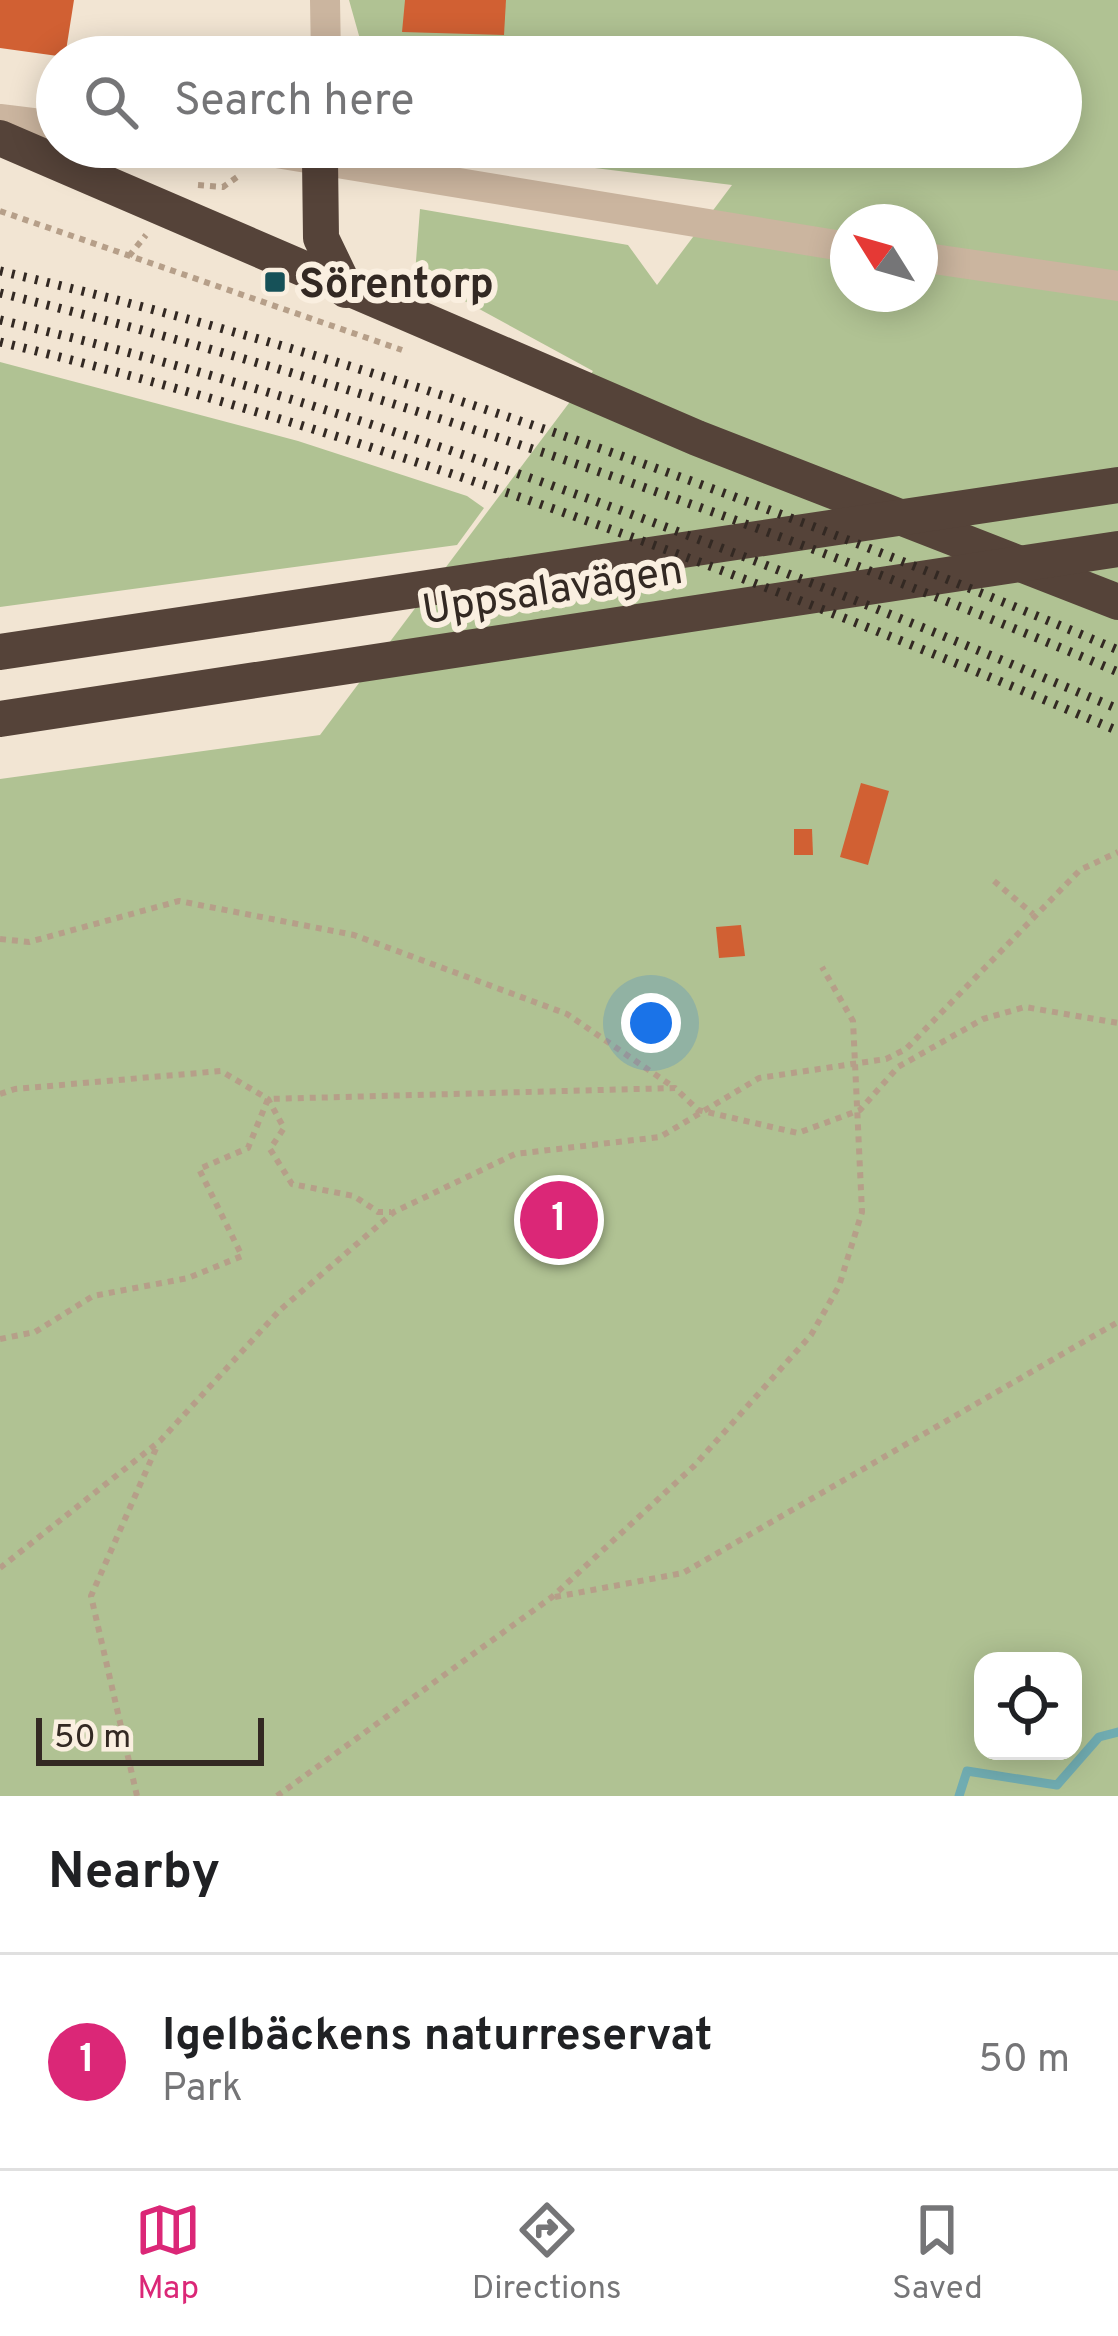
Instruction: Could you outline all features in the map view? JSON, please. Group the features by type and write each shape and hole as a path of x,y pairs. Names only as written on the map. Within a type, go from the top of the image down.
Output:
{"highway":[{"path":"0,138 36,154"},
{"path":"68,168 697,438 1118,602"},
{"path":"321,168 321,238 346,290"},
{"name":"Uppsalavägen","path":"0,652 1118,485"},
{"name":"Uppsalavägen","path":"0,719 1118,549"}],"street":[{"path":"325,0 326,36"},
{"path":"0,119 36,123"},
{"path":"405,168 830,244"},
{"path":"938,260 1118,286"}],"path":[{"path":"0,211 130,256"},
{"path":"0,1568 160,1441 280,1310 394,1212 515,1154 660,1136 759,1078 858,1064 906,1048 1080,870 1118,852"},
{"path":"994,881 1033,914"},
{"path":"0,939 29,942 179,901 354,935 567,1013 675,1088 698,1110 798,1133 860,1110 898,1067 983,1019 1025,1007 1118,1023"},
{"path":"277,1796 552,1597 694,1466 811,1335 839,1286 862,1212 853,1021 822,967"},
{"path":"0,1094 15,1088 221,1071 268,1099 284,1128 270,1149 292,1184 354,1196 378,1212 394,1212"},
{"path":"268,1099 675,1088"},
{"path":"0,1339 35,1332 93,1296 188,1278 242,1256 199,1169 248,1148 268,1099"},
{"path":"552,1597 683,1573 1118,1322"},
{"path":"137,1796 91,1596 160,1441"}],"green space":[{"path":"349,0 1118,0 1118,1796 0,1796 0,779 320,735 593,371 415,274 420,209 628,245 657,285 732,185 595,168 1082,168 1082,36 359,36"},
{"path":"0,362 298,441 467,496 484,508 457,545 0,607"}],"building":[{"path":"0,0 74,0 68,36 36,36 36,53 0,48"},
{"path":"405,0 506,0 504,35 402,32"},
{"path":"861,783 889,791 868,865 840,857"},
{"path":"794,829 812,829 813,855 794,855"},
{"path":"741,925 745,956 719,958 716,927"}],"waterway":[{"path":"959,1796 967,1771 1057,1785 1099,1737 1118,1732"}],"railway":[{"path":"0,271 285,347 567,437 845,539 1118,650"},
{"path":"0,293 284,371 566,460 844,561 1118,672"},
{"path":"0,320 143,357 427,442 706,542 1118,709"},
{"path":"0,342 286,421 567,514 844,618 1118,731"}],"place":[{"name":"Sörentorp","path":"275,282"},
{"name":"Igelbäckens naturreservat","path":"559,1220"}]}
